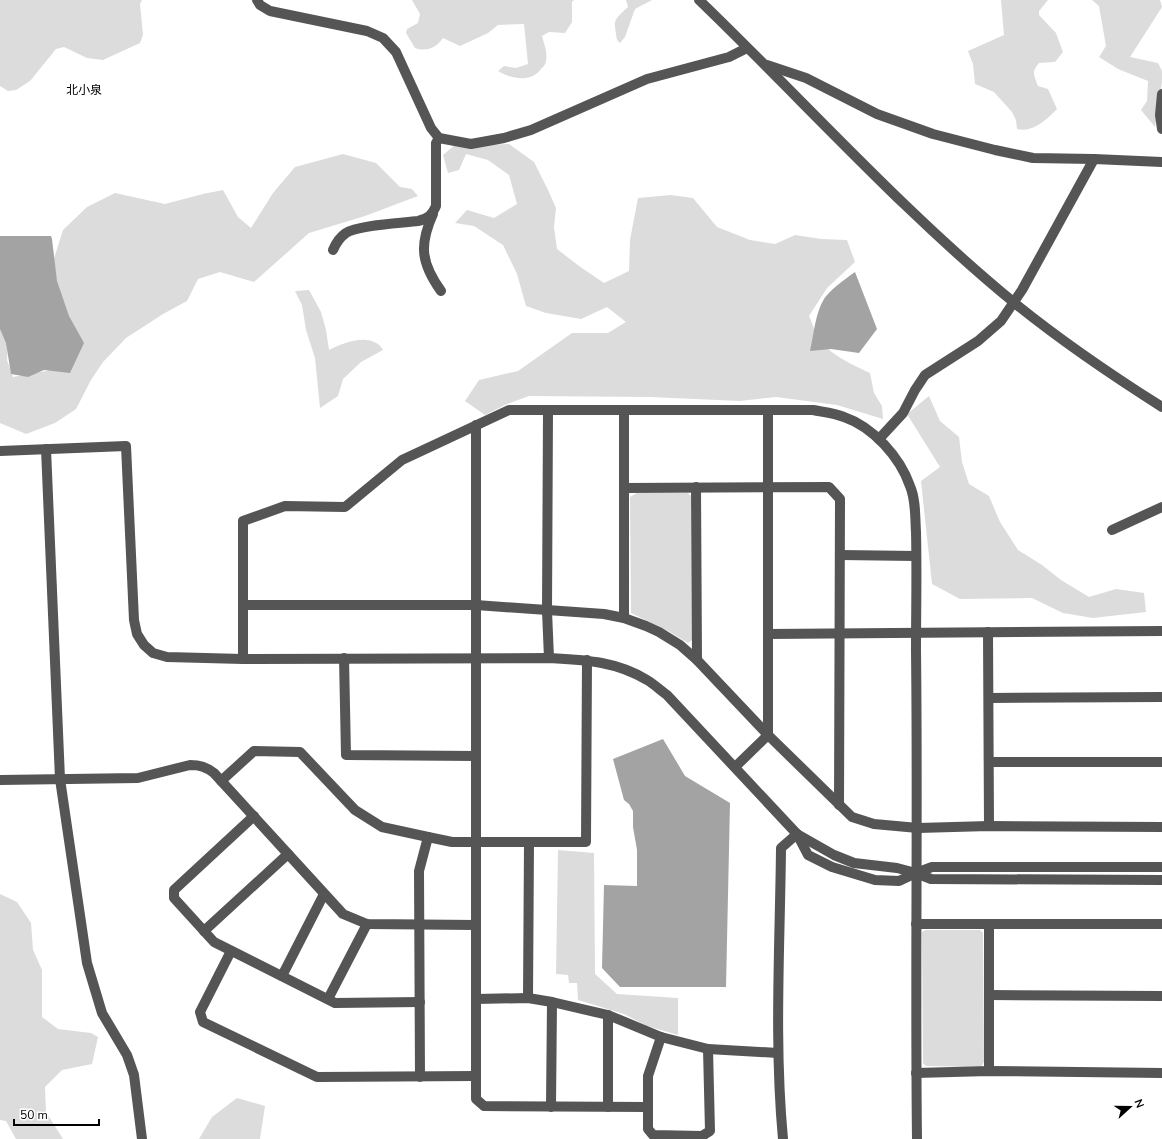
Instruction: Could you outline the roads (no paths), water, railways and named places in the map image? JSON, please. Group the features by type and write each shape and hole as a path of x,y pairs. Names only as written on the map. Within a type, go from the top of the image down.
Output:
{"street":[{"path":"257,0 260,5 270,10 367,30 383,38 396,52 431,128 439,138 471,144 504,138 532,130 647,79 729,57 747,48"},
{"path":"699,0 923,222 1014,302 1065,341 1162,407"},
{"path":"763,63 806,78 877,114 933,134 995,150 1033,158 1162,162"},
{"path":"1162,94 1160,115 1162,129"},
{"path":"439,138 436,143 436,206 427,227 424,258 428,270 441,291"},
{"path":"878,439 903,413 926,375 978,341 1001,321 1022,290 1094,159"},
{"path":"333,250 336,242 346,232 356,228 418,221 426,219 432,214"},
{"path":"243,659 244,521 285,506 345,507 402,460 509,410 813,410 846,417 878,439 888,448 904,471 911,487 914,503 916,556 918,828 916,873 917,1139"},
{"path":"624,410 624,618"},
{"path":"735,767 768,735 768,410"},
{"path":"548,411 547,611 549,658"},
{"path":"476,425 476,1099 484,1106 648,1107"},
{"path":"0,451 126,446 134,620 137,634 144,645 153,652 167,657 243,659 549,658 606,662 629,670 648,680 667,696 797,834 808,855 832,868 874,880 899,880 932,867 1162,867"},
{"path":"46,449 60,779 87,963 102,1013 127,1056 134,1075 142,1139"},
{"path":"696,487 697,660"},
{"path":"625,488 829,487 840,499 839,805"},
{"path":"1112,530 1162,507"},
{"path":"840,555 916,556"},
{"path":"243,605 476,605 604,614 624,618 659,632 680,645 697,660 768,735 852,817 874,824 918,828 989,826 1162,827"},
{"path":"768,634 1162,631"},
{"path":"988,632 989,826"},
{"path":"344,658 346,755 476,756"},
{"path":"221,781 254,751 300,752 355,810 382,827 452,842 586,842 587,660"},
{"path":"989,698 1162,697"},
{"path":"989,762 1162,762"},
{"path":"0,780 138,778 190,765 206,767 214,773 254,816 342,914 367,924 476,925"},
{"path":"254,816 174,890 174,898 204,932 214,942 335,1003 420,1002"},
{"path":"783,1139 779,1094 778,1053 781,848 797,834"},
{"path":"420,1077 419,871 428,837"},
{"path":"528,998 529,842"},
{"path":"204,932 288,854"},
{"path":"916,873 931,879 1162,880"},
{"path":"282,976 324,894"},
{"path":"328,999 367,924"},
{"path":"916,924 1162,924"},
{"path":"989,925 989,1072"},
{"path":"231,951 200,1012 203,1022 317,1078 476,1076"},
{"path":"989,995 1162,996"},
{"path":"476,999 528,998 552,1002 608,1015 661,1037 708,1049 778,1053"},
{"path":"551,1107 552,1002"},
{"path":"608,1015 608,1107"},
{"path":"661,1037 648,1076 648,1129 653,1136 702,1136 710,1130 708,1049"},
{"path":"916,1073 1162,1072"}],"district":[{"name":"北小泉","path":"84,90"}]}
